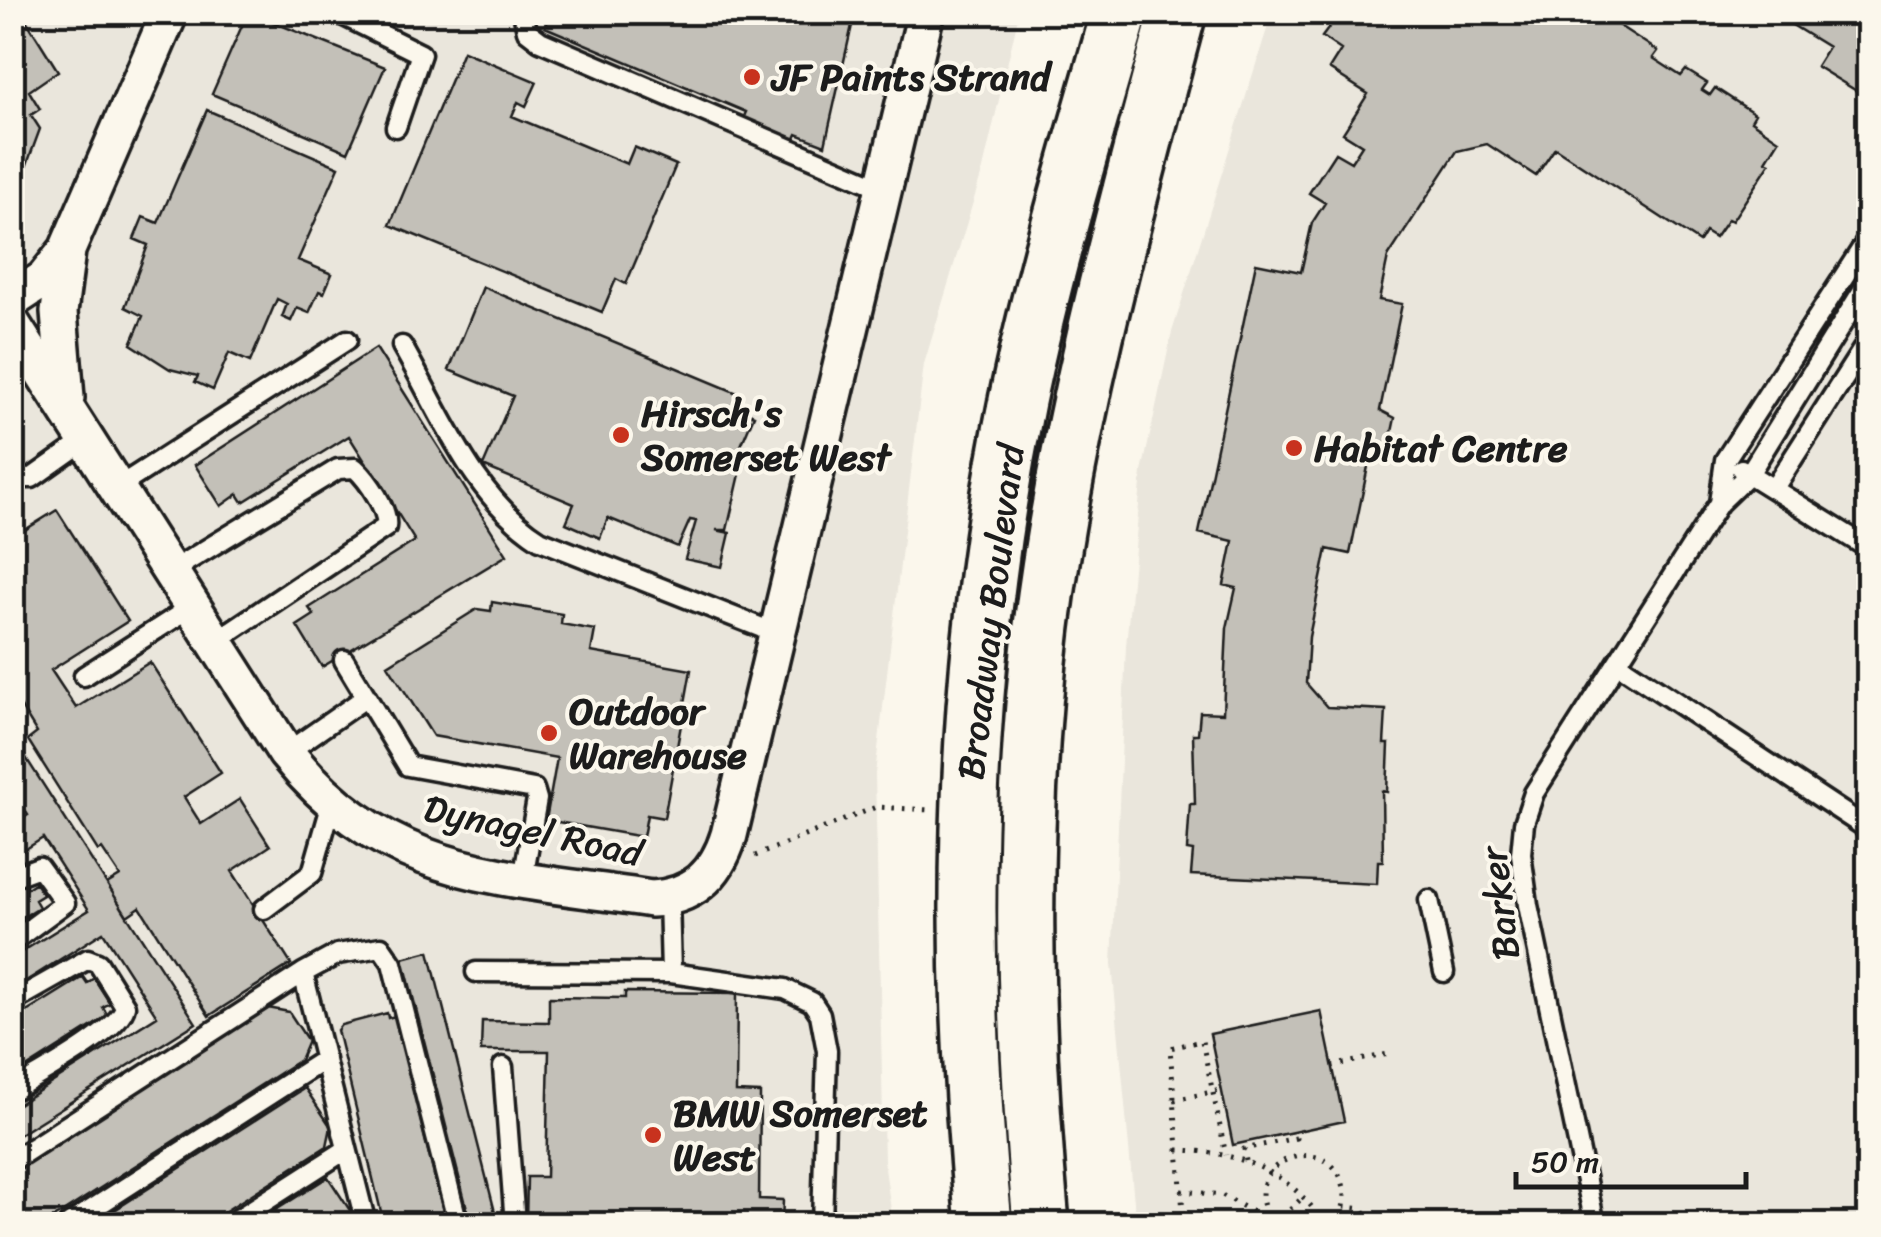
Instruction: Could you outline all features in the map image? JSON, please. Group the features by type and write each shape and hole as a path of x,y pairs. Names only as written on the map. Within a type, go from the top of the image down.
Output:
{"main road":[{"name":"Broadway Boulevard","path":"984,1224 970,1088 965,948 968,812 984,611 1017,403 1060,223 1120,12"},
{"name":"Broadway Boulevard","path":"1041,1224 1031,1114 1026,840 1042,627 1068,457 1094,333 1178,12"},
{"path":"1026,840 1052,920 1074,1224"}],"street":[{"path":"723,855 926,12"},
{"path":"66,405 58,312 67,250 160,15"},
{"path":"12,300 44,279 67,250"},
{"name":"Dynagel Road","path":"12,324 286,753 332,804 416,856 523,878 668,898 700,884 723,855"}],"lane":[{"path":"336,12 421,54 396,127"},
{"path":"523,12 527,31 540,41 884,188"},
{"name":"Barker","path":"1719,504 1725,460 1868,239"},
{"name":"Barker","path":"1595,1224 1534,937 1521,854 1524,823 1534,793 1616,663 1719,504 1749,474 1868,282"},
{"path":"1824,309 1843,321"},
{"path":"118,487 346,340"},
{"path":"1774,488 1868,341"},
{"path":"402,346 486,490 516,526 540,540 777,634"},
{"path":"12,478 21,482 32,478 87,439"},
{"path":"1725,460 1868,548"},
{"path":"171,571 338,469 355,468 362,476 387,518 386,528 216,641"},
{"path":"84,676 194,606"},
{"path":"344,660 408,766 534,789 536,799 523,878"},
{"path":"1616,663 1868,829"},
{"path":"286,753 366,698"},
{"path":"264,909 312,873 332,804"},
{"path":"12,877 39,867 65,904 12,942"},
{"path":"668,898 671,973"},
{"path":"1429,900 1444,972"},
{"path":"12,1162 303,973 354,950 381,947 387,951 458,1224"},
{"path":"12,1002 88,958 98,963 126,1006 116,1023 12,1091"},
{"path":"476,972 671,973 785,989 812,1002 820,1014 827,1051 822,1224"},
{"path":"303,973 366,1224"},
{"path":"69,1224 325,1059"},
{"path":"503,1067 514,1224"},
{"path":"230,1224 347,1149"}],"path":[{"path":"723,855 750,858 876,807 968,812"},
{"path":"1184,1224 1170,1048 1202,1041 1226,1155"},
{"path":"1332,1066 1393,1053"},
{"path":"1174,1100 1221,1090"},
{"path":"1246,1161 1244,1149 1296,1138 1294,1132"},
{"path":"1178,1150 1226,1155 1270,1172 1303,1197 1324,1224"},
{"path":"1274,1224 1263,1205 1270,1172 1293,1156 1321,1158 1341,1178 1344,1207 1332,1224"},
{"path":"1181,1191 1231,1198 1274,1224"},
{"path":"1274,1224 1303,1197"},
{"path":"1344,1207 1363,1209 1372,1224"}],"shaded area":[{"path":"12,13 1019,13 983,169 924,364 875,774 884,1161 893,1224 13,1224"},
{"path":"1272,13 1868,13 1868,1224 1136,1224 1112,964 1126,646 1142,472 1172,332"}],"building":[{"path":"12,12 21,12 58,71 29,91 40,109 31,115 40,129 19,186 12,187"},
{"path":"248,12 385,67 348,152 212,94"},
{"name":"JF Paints Strand","path":"552,12 855,12 825,145 797,134 793,143 742,121 746,112 545,27"},
{"name":"Habitat Centre","path":"1332,12 1598,12 1658,51 1653,58 1681,76 1686,70 1707,83 1702,90 1710,95 1715,88 1755,114 1751,121 1779,140 1766,161 1770,163 1732,221 1728,219 1715,238 1705,232 1699,242 1555,148 1536,176 1487,144 1457,151 1388,257 1379,300 1402,304 1380,410 1395,418 1389,446 1372,447 1350,554 1327,549 1309,637 1306,683 1327,707 1386,710 1387,792 1382,791 1383,861 1378,861 1377,884 1191,875 1193,851 1187,850 1190,804 1195,804 1193,734 1198,734 1200,712 1223,713 1227,628 1236,588 1224,585 1233,541 1199,533 1256,263 1301,272 1312,223 1325,203 1309,193 1335,153 1351,162 1362,145 1343,133 1368,94 1329,69 1341,50 1322,37 1336,18"},
{"path":"1771,12 1868,12 1868,98 1816,66 1828,47"},
{"path":"463,51 537,82 526,106 518,102 512,116 627,164 634,147 676,165 626,284 616,279 602,312 390,225"},
{"path":"207,110 339,167 298,260 332,274 324,293 319,291 309,313 297,308 291,321 282,317 287,304 277,299 250,362 229,353 213,390 195,382 198,376 170,369 131,344 143,316 125,307 148,245 134,239 143,217 158,223"},
{"name":"Hirsch's Somerset West","path":"483,287 742,395 736,408 754,415 737,455 744,457 727,530 716,530 730,533 722,567 685,559 696,521 690,520 678,547 608,518 600,538 566,523 574,504 483,466 513,396 449,370"},
{"path":"376,348 507,555 322,667 297,626 314,615 309,608 415,541 349,436 243,502 238,494 221,506 195,465"},
{"path":"57,510 128,621 51,670 76,708 150,662 221,773 184,797 201,824 240,799 270,846 232,871 291,964 209,1016 140,907 127,916 107,884 120,876 102,849 98,851 28,740 37,733 13,694 12,538"},
{"path":"492,602 562,614 561,624 595,630 591,652 691,670 664,818 647,815 643,837 546,820 557,758 433,736 388,665 477,609 491,611"},
{"path":"12,736 196,1023 12,1139 12,1108 157,1016 103,932 12,990 12,958 89,910 43,838 12,858 12,825 28,815 12,790"},
{"path":"24,883 27,888 35,883 43,895 35,900 39,907 12,924 12,891"},
{"path":"429,951 498,1224 471,1224 403,958"},
{"path":"83,977 87,983 94,978 110,1003 103,1007 108,1016 12,1077 12,1021"},
{"name":"BMW Somerset West","path":"625,992 737,993 736,1092 760,1093 759,1199 783,1200 782,1224 526,1224 527,1177 546,1177 549,1051 481,1051 482,1021 549,1022 549,997 625,998"},
{"path":"268,1008 289,1012 308,1041 300,1060 44,1224 12,1224 12,1173"},
{"path":"1321,1011 1344,1121 1233,1145 1210,1034"},
{"path":"387,1013 388,1018 395,1016 446,1224 384,1224 337,1030 341,1025"},
{"path":"305,1088 331,1127 327,1146 205,1224 93,1224"},
{"path":"328,1177 353,1215 351,1224 254,1224"}],"place":[{"name":"JF Paints Strand","path":"752,77"},
{"name":"Hirsch's Somerset West","path":"621,435"},
{"name":"Habitat Centre","path":"1294,448"},
{"name":"Outdoor Warehouse","path":"549,733"},
{"name":"BMW Somerset West","path":"653,1135"}]}
